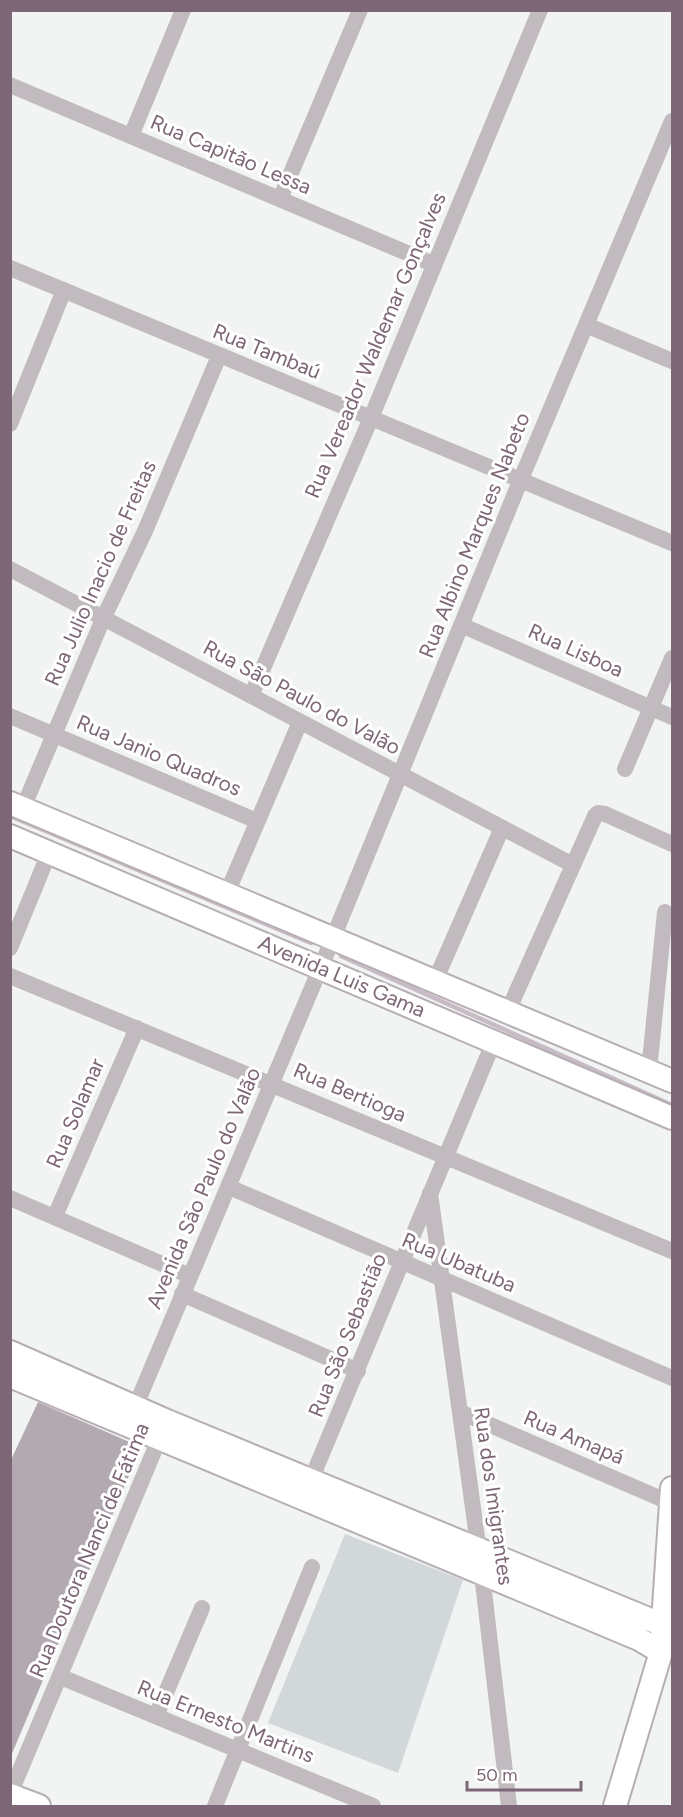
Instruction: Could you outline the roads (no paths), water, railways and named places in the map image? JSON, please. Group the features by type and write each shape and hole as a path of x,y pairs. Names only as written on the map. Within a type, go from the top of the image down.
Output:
{"street":[{"path":"131,136 183,10"},
{"path":"280,199 360,10"},
{"name":"Rua Vereador Waldemar Gonçalves","path":"251,696 371,418 540,10"},
{"name":"Rua Capitão Lessa","path":"10,85 433,264"},
{"name":"Rua Albino Marques Nabeto","path":"321,967 521,479 672,121"},
{"name":"Rua Tambaú","path":"10,268 672,543"},
{"path":"10,423 64,290"},
{"path":"586,325 672,361"},
{"name":"Rua Julio Inacio de Freitas","path":"17,805 53,734 103,619 145,531 219,356"},
{"name":"Rua São Paulo do Valão","path":"10,569 573,865"},
{"name":"Rua Lisboa","path":"461,625 672,717"},
{"path":"625,768 672,658"},
{"name":"Rua Janio Quadros","path":"10,716 257,821"},
{"path":"227,893 300,722"},
{"name":"Avenida Luis Gama","path":"17,805 672,1081"},
{"path":"508,1011 592,819 598,813 605,814 672,844"},
{"path":"435,981 502,828"},
{"name":"Avenida Luis Gama","path":"10,836 672,1118"},
{"path":"10,948 49,853"},
{"path":"649,1071 665,912"},
{"name":"Avenida São Paulo do Valão","path":"131,1417 321,967"},
{"name":"Rua Bertioga","path":"10,975 672,1251"},
{"name":"Rua Solamar","path":"55,1216 137,1028"},
{"name":"Rua São Sebastião","path":"311,1480 494,1041"},
{"name":"Rua Ubatuba","path":"229,1187 672,1378"},
{"name":"Rua dos Imigrantes","path":"430,1193 479,1549 509,1806"},
{"path":"10,1198 190,1276"},
{"path":"182,1294 358,1371"},
{"path":"10,1352 131,1417 482,1574 639,1639 661,1652"},
{"path":"10,1376 131,1417"},
{"name":"Rua Amapá","path":"460,1412 672,1495"},
{"path":"163,1431 311,1480 663,1625"},
{"name":"Rua Doutora Nanci de Fátima","path":"10,1794 163,1431"},
{"path":"615,1806 661,1652 672,1495"},
{"path":"215,1806 312,1567"},
{"path":"156,1716 202,1608"},
{"name":"Rua Ernesto Martins","path":"61,1677 373,1806"},
{"path":"10,1794 39,1806"}],"waterway":[{"path":"10,816 311,943"},
{"path":"341,956 672,1105"}]}
